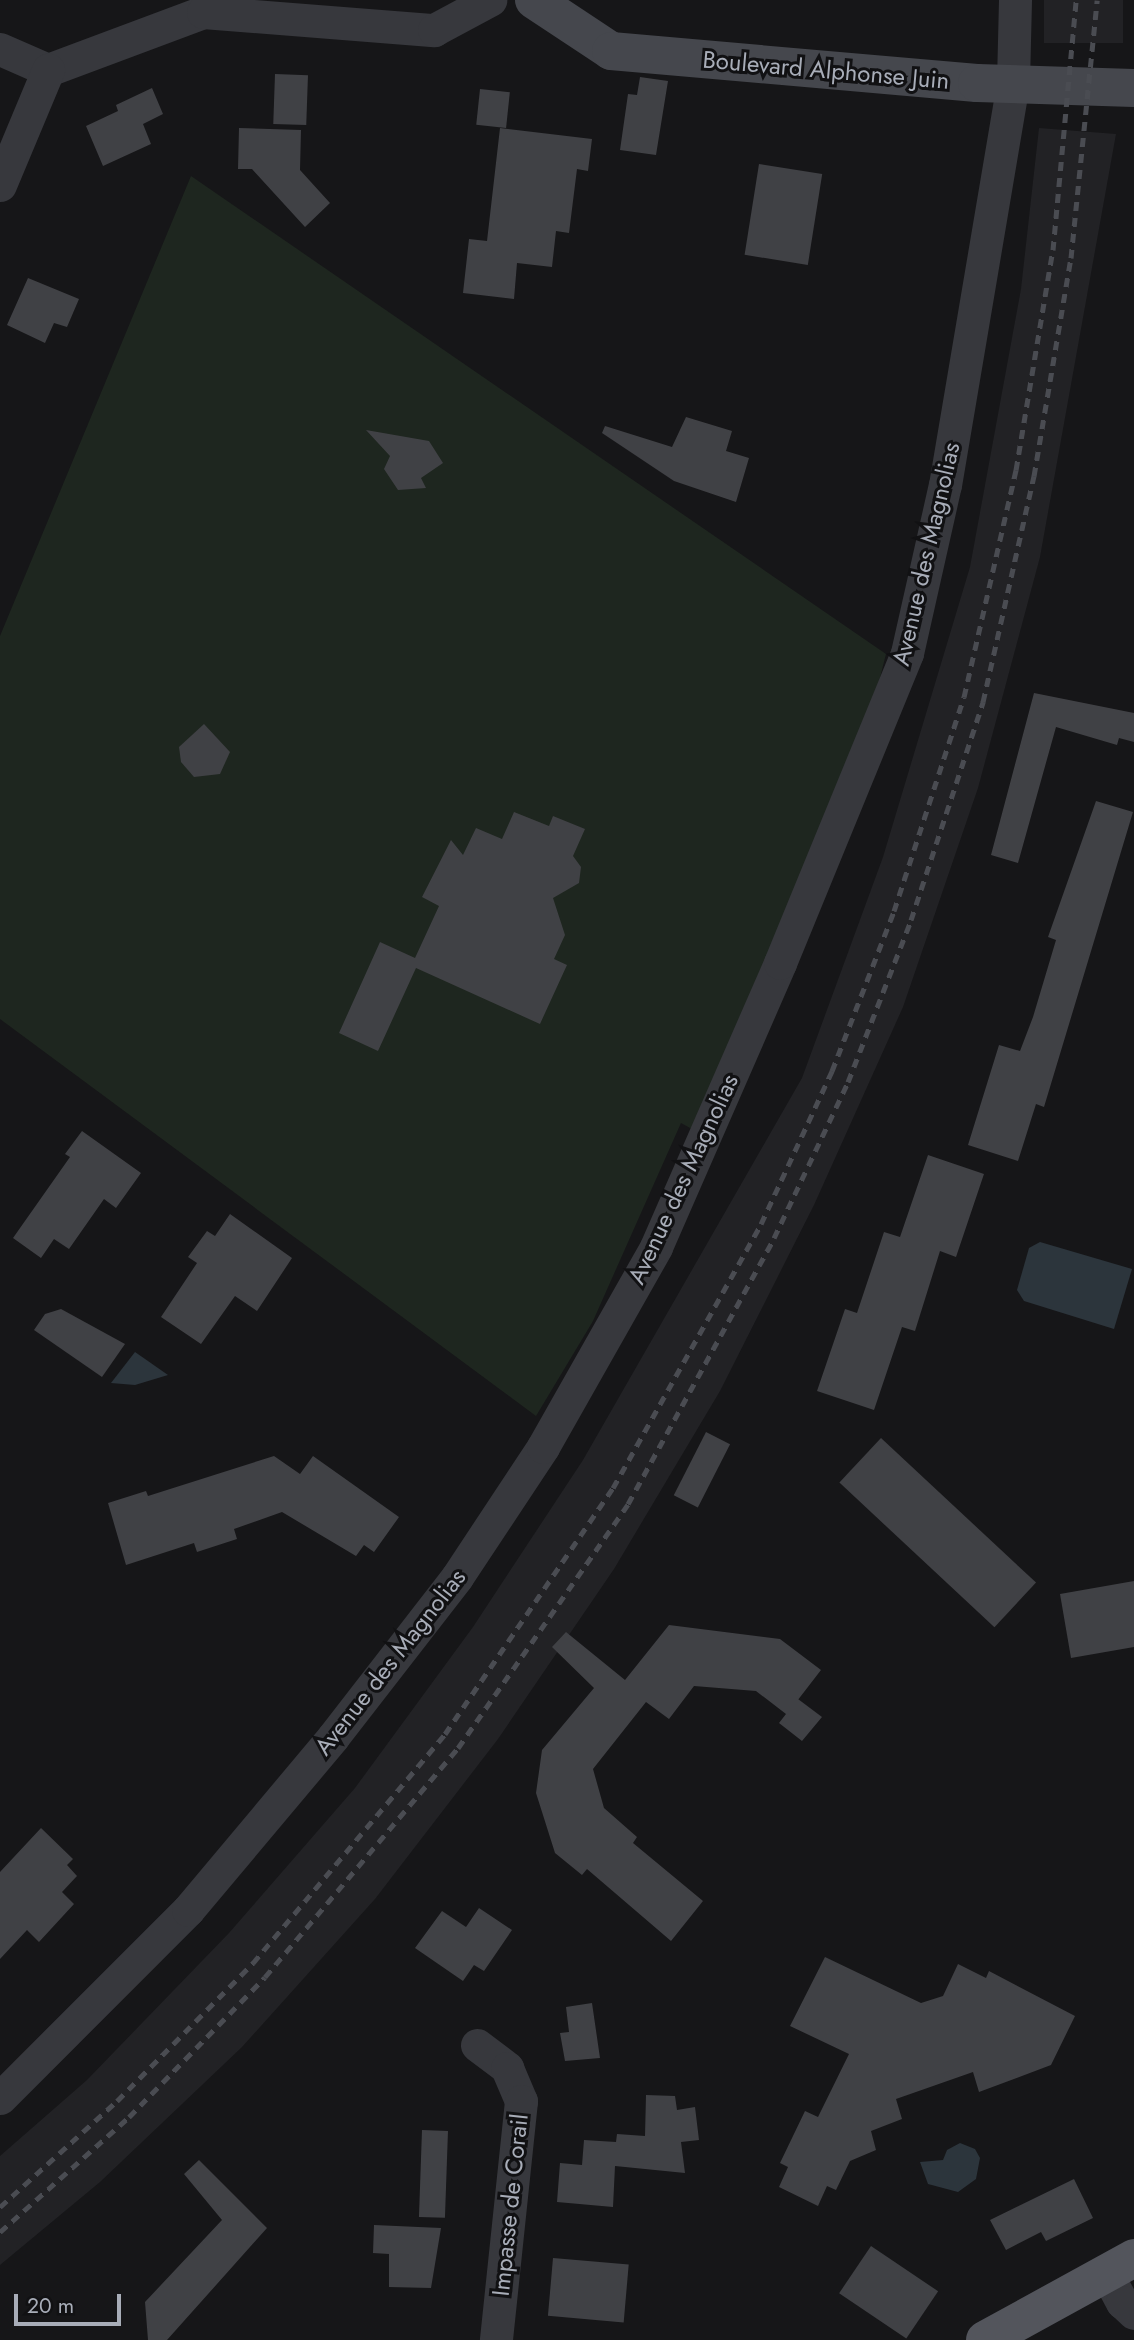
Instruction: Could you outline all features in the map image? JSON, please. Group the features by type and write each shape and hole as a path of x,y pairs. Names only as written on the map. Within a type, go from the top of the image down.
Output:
{"main road":[{"path":"985,2340 1121,2267"}],"street":[{"path":"0,49 48,69 203,12 434,30 490,0"},
{"name":"Boulevard Alphonse Juin","path":"534,0 611,51 977,83 1022,82 1134,88"},
{"name":"Avenue des Magnolias","path":"0,2098 188,1910 333,1737 457,1577 543,1447 656,1247 780,963 907,653 945,485 1022,82 1015,0"},
{"path":"0,185 48,69"},
{"name":"Impasse de Corail","path":"477,2045 507,2068 521,2101 496,2340"},
{"path":"1121,2267 1122,2302 1134,2313"}],"shaded area":[{"path":"1044,0 1123,0 1123,43 1044,43"},
{"path":"1039,128 1116,134 1040,557 978,788 903,1007 814,1205 720,1391 614,1569 498,1739 375,1899 242,2047 100,2182 0,2265 0,2156 87,2080 229,1933 355,1788 473,1627 583,1460 802,1078 883,857 970,567 1021,289"},
{"path":"191,176 886,654 870,717 692,1129 681,1123 593,1321 536,1416 0,1019 0,636"},
{"path":"1040,1242 1132,1269 1114,1329 1024,1301 1017,1290 1029,1248"},
{"path":"135,1352 168,1375 135,1385 111,1383"},
{"path":"960,2143 975,2149 980,2158 976,2179 958,2192 928,2184 920,2162 943,2160 947,2150"}],"building":[{"path":"275,74 308,75 306,125 273,124"},
{"path":"640,77 668,81 656,155 620,150 628,94 637,95"},
{"path":"152,88 163,114 143,124 151,144 103,166 86,126 118,111 116,105"},
{"path":"480,89 510,92 506,128 476,125"},
{"path":"239,128 301,130 300,170 330,203 305,227 252,169 238,169"},
{"path":"500,128 592,139 588,171 577,169 569,233 556,231 552,267 517,263 514,299 463,293 469,239 487,241"},
{"path":"759,164 822,174 808,265 745,255"},
{"path":"28,278 79,299 67,327 54,323 45,343 7,325"},
{"path":"686,417 732,431 726,451 749,458 736,502 674,481 602,433 605,426 672,447"},
{"path":"366,430 429,441 443,463 421,478 426,488 398,490 384,469 390,456"},
{"path":"1034,693 1134,713 1134,742 1119,738 1117,745 1056,727 1018,863 991,855"},
{"path":"204,724 230,752 220,774 194,777 181,762 179,747"},
{"path":"1096,801 1133,812 1044,1107 1036,1104 1018,1161 968,1145 999,1045 1020,1051 1033,1017 1056,940 1048,937"},
{"path":"514,812 549,826 553,816 585,829 573,856 581,867 579,883 553,898 565,935 554,959 567,965 540,1024 416,968 378,1051 339,1033 380,942 415,958 439,906 422,897 451,840 463,855 476,828 502,839"},
{"path":"82,1131 141,1173 116,1208 104,1199 69,1249 54,1239 41,1258 13,1238 70,1157 65,1154"},
{"path":"928,1155 984,1174 956,1257 940,1251 915,1331 902,1327 874,1410 817,1391 845,1309 857,1313 884,1232 900,1237"},
{"path":"230,1214 292,1258 257,1311 235,1296 201,1344 161,1317 197,1263 188,1257 207,1231 215,1236"},
{"path":"61,1309 125,1344 102,1377 34,1330 45,1314"},
{"path":"706,1432 730,1444 698,1508 674,1495"},
{"path":"881,1438 1036,1583 994,1627 839,1483"},
{"path":"274,1456 300,1474 313,1456 399,1517 374,1552 364,1545 356,1556 282,1512 234,1529 237,1539 197,1552 194,1543 126,1565 108,1503 146,1491 148,1496"},
{"path":"1134,1581 1134,1647 1071,1658 1060,1594"},
{"path":"669,1625 780,1639 821,1670 798,1699 822,1717 802,1741 779,1723 786,1714 756,1691 694,1686 669,1719 646,1702 593,1769 604,1808 637,1837 633,1843 703,1901 671,1941 587,1869 582,1875 555,1853 536,1793 542,1750 594,1688 552,1647 566,1632 625,1680"},
{"path":"41,1828 73,1859 67,1865 77,1876 62,1892 74,1904 39,1942 27,1930 0,1959 0,1872"},
{"path":"479,1908 512,1930 484,1971 474,1965 463,1981 415,1948 442,1911 466,1927"},
{"path":"825,1957 921,2003 943,1996 958,1964 986,1978 989,1971 1075,2016 1051,2065 979,2092 973,2072 896,2099 902,2119 871,2131 876,2150 850,2161 836,2190 827,2186 818,2206 779,2187 788,2167 780,2163 805,2111 818,2117 849,2054 790,2026"},
{"path":"592,2003 600,2058 565,2061 560,2033 569,2032 566,2007"},
{"path":"646,2095 675,2096 677,2110 695,2107 699,2140 681,2142 685,2173 615,2166 613,2207 557,2202 560,2163 582,2165 584,2140 616,2142 617,2134 645,2136"},
{"path":"422,2130 448,2131 445,2218 419,2217"},
{"path":"199,2160 267,2228 167,2340 148,2340 145,2302 222,2220 184,2174"},
{"path":"1074,2179 1093,2218 1046,2241 1041,2232 1006,2250 990,2220"},
{"path":"374,2225 441,2228 431,2288 389,2287 389,2254 373,2253"},
{"path":"871,2246 938,2291 906,2339 839,2293"},
{"path":"553,2258 629,2265 624,2322 548,2316"}],"railway":[{"path":"0,2207 117,2101 253,1963 445,1734 613,1488 761,1224 832,1071 894,911 964,697 1016,470 1053,250 1076,0"},
{"path":"0,2232 129,2117 265,1977 458,1748 628,1504 774,1238 848,1082 911,920 983,702 1034,476 1071,258 1097,0"}]}
